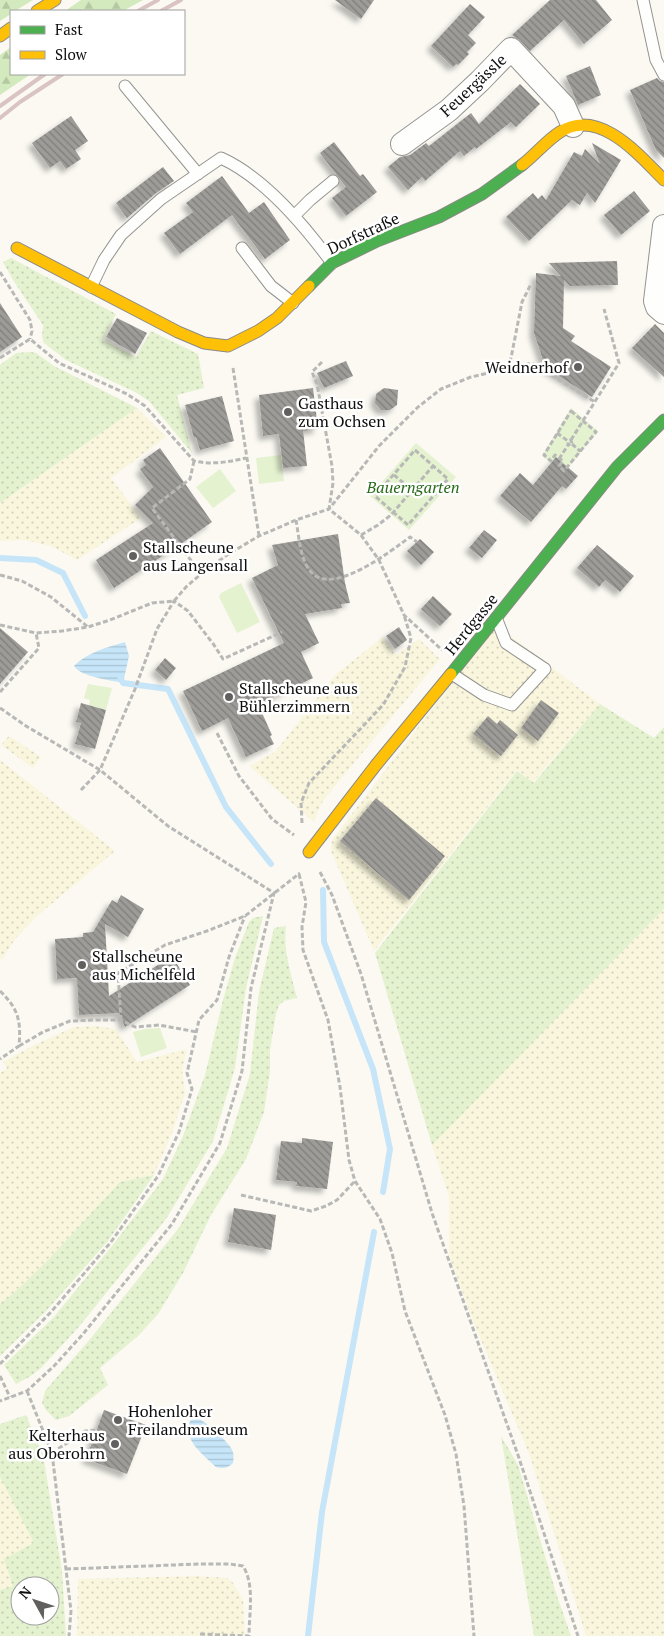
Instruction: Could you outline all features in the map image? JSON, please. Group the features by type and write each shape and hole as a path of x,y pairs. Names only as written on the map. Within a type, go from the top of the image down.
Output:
{"street":[{"path":"39,10 55,0"},
{"name":"Feuergässle","path":"402,144 449,110 511,49 564,106 573,126"},
{"path":"573,126 588,124 602,129 629,145 664,180"},
{"name":"Dorfstraße","path":"228,346 258,331 277,318 332,263 377,241 439,217 469,202 527,161 560,132 573,126"},
{"path":"664,226 662,273 655,301 657,307 664,313"},
{"path":"12,248 178,332 204,343 228,346"},
{"name":"Herdgasse","path":"309,852 376,765 456,670 617,467 664,420"}],"lane":[{"path":"643,0 656,60 664,75"},
{"path":"124,86 198,174"},
{"path":"91,287 104,260 121,235 161,199 221,158 235,164 271,193 294,216 332,263"},
{"path":"294,216 333,181"},
{"path":"242,248 270,286 293,303"},
{"path":"456,670 484,695 512,705 545,668 506,643 497,618"}],"path":[{"path":"0,272 30,320 32,331 30,340 0,358"},
{"path":"506,370 511,358 522,302 531,284"},
{"path":"559,459 619,363 604,309"},
{"path":"30,340 59,363 127,394 145,406 194,461 222,463 246,458"},
{"path":"228,346 259,536"},
{"path":"322,362 312,372 317,384 332,466 333,483 330,509"},
{"path":"81,790 100,770 135,689 157,629 174,601 186,587 227,555 259,536 296,520 330,509 379,446 418,407 441,390 471,377 532,363 595,402"},
{"path":"571,410 584,421 596,432 564,471 559,466 563,461 555,455 551,461 544,456 571,410"},
{"path":"558,433 580,451"},
{"path":"415,450 433,466 448,479 408,525 375,496 415,450"},
{"path":"194,461 190,479 152,508 201,574"},
{"path":"361,535 378,525 393,512 433,466"},
{"path":"394,474 412,490"},
{"path":"302,841 301,803 309,782 383,705 405,668 411,638 404,614 378,560 361,535 330,509"},
{"path":"296,520 307,567 316,578 323,580 332,580 352,573 378,560 410,537 417,542"},
{"path":"0,575 22,581 51,597 88,626"},
{"path":"0,625 36,633 62,631 110,620 152,603 174,601 188,611 223,660 282,632"},
{"path":"404,614 456,670"},
{"path":"0,692 39,648 36,633"},
{"path":"0,708 26,726 100,770 168,826 274,893"},
{"path":"217,733 239,776 272,819 302,841 332,895 360,974 432,1212 519,1458 578,1636"},
{"path":"121,1020 118,973 165,945 245,916 299,874 309,852"},
{"path":"299,874 306,902 302,927 303,950 328,1020 340,1087 349,1160 355,1181 380,1219 392,1253 406,1311 445,1415 456,1454 464,1506 474,1636"},
{"path":"0,1400 27,1391 55,1365 83,1334 172,1224 220,1143 242,1071 251,988 274,893"},
{"path":"0,1364 51,1312 111,1242 158,1176 179,1132 192,1089 187,1073 199,1020 217,1000 229,957 245,916"},
{"path":"0,991 6,996 17,1013 20,1027 19,1046"},
{"path":"0,1059 43,1032 70,1022 121,1020 135,1027 159,1026 197,1032"},
{"path":"241,1195 312,1211 337,1200 355,1181"},
{"path":"0,1376 10,1397"},
{"path":"27,1391 52,1453 71,1611 69,1636"},
{"path":"52,1453 85,1431 97,1430"},
{"path":"66,1569 200,1564 243,1566 248,1574 249,1636 199,1634"}],"shaded area":[{"path":"137,408 166,437 111,478 141,518 77,560 51,546 24,540 0,541 0,503"},
{"path":"496,625 600,704 533,782 517,770 374,951 331,851 332,840"},
{"path":"383,637 396,655 419,639 440,659 330,792 321,804 314,822 249,766 275,752 335,675"},
{"path":"9,736 41,757 33,768 1,745"},
{"path":"0,760 115,851 37,916 15,939 2,960 0,958"},
{"path":"664,909 664,1636 586,1636 530,1456 473,1321 449,1255 449,1197 432,1145"},
{"path":"95,1026 116,1029 137,1062 187,1049 182,1070 185,1093 172,1133 154,1175 120,1182 48,1260 0,1304 0,1073 7,1068 3,1062 34,1045 74,1027"},
{"path":"0,1477 34,1543 18,1576 10,1576 10,1587 0,1590"},
{"path":"197,1576 227,1578 233,1583 243,1600 245,1636 77,1636 78,1579"}],"green space":[{"path":"0,0 33,0 17,10 10,10 10,15 0,21"},
{"path":"81,0 143,0 125,10 66,10"},
{"path":"10,48 10,75 30,75 0,95 0,55"},
{"path":"11,258 116,314 103,340 136,357 151,331 198,354 204,388 177,395 192,453 149,401 135,392 66,360 44,343 42,337 43,325 3,262"},
{"path":"16,353 36,353 54,366 137,408 0,503 0,365"},
{"path":"571,408 598,431 564,473 542,456"},
{"name":"Bauerngarten","path":"416,443 456,477 409,530 370,496"},
{"path":"281,455 284,481 259,484 256,458"},
{"path":"220,469 236,491 213,508 196,487"},
{"path":"241,583 260,622 237,633 219,597 221,593"},
{"path":"88,684 112,688 106,710 89,705 90,700 84,698"},
{"path":"600,704 654,738 664,727 664,909 432,1145 375,953 517,771 534,783"},
{"path":"263,916 246,988 235,1068 213,1141 166,1219 77,1329 41,1368 16,1384 4,1365 53,1318 112,1246 163,1179 183,1136 205,1075 235,958 249,922 253,918"},
{"path":"286,926 287,953 297,998 284,1001 279,1005 276,1014 270,1050 270,1071 264,1112 246,1159 211,1215 183,1273 158,1314 139,1335 100,1368 108,1385 69,1416 56,1420 42,1403 45,1391 91,1338 178,1229 227,1148 250,1074 259,992 274,928"},
{"path":"160,1028 167,1048 141,1057 133,1032"},
{"path":"154,1175 108,1241 47,1310 0,1356 0,1304 48,1260 120,1182"},
{"path":"26,1415 43,1455 62,1571 66,1636 0,1636 0,1590 10,1587 10,1626 60,1626 60,1576 10,1577 4,1559 34,1543 0,1477 0,1424"},
{"path":"501,1436 518,1465 556,1593 571,1636 534,1636"}],"water":[{"path":"125,642 129,656 123,683 83,673 74,666 91,654"},
{"path":"194,1418 209,1425 228,1444 233,1455 233,1463 231,1465 225,1468 216,1467 196,1447 189,1435 190,1421"}],"building":[{"path":"335,0 374,0 361,19"},
{"path":"550,0 596,0 612,20 584,44 564,20 530,51 520,40 512,35"},
{"path":"470,4 485,17 468,35 476,43 467,52 469,54 458,65 456,64 453,67 431,46"},
{"path":"590,66 601,95 578,105 566,76"},
{"path":"657,78 664,82 664,158 656,150 630,90"},
{"path":"520,84 540,104 516,127 511,122 464,156 460,151 425,181 422,177 408,190 388,167 400,157 410,155 426,143 429,146 471,113 479,124"},
{"path":"71,116 88,141 75,150 81,159 66,169 60,161 50,168 32,143"},
{"path":"334,142 360,176 363,174 377,192 346,216 332,198 346,187 320,153"},
{"path":"592,143 621,160 595,203 587,193 580,205 572,200 529,241 506,217 533,193 538,199 542,195 546,200 574,152 582,156 585,149 600,164"},
{"path":"163,167 174,181 156,193 127,218 116,203"},
{"path":"222,176 249,213 264,202 290,240 265,259 232,215 180,254 164,233 193,212 186,203"},
{"path":"634,191 650,211 621,235 604,215"},
{"path":"617,261 618,285 570,286 564,280 563,328 575,336 571,341 611,367 592,397 545,366 534,333 536,273 561,276 549,263"},
{"path":"0,303 22,337 0,352"},
{"path":"117,318 147,333 135,354 106,337"},
{"path":"655,324 664,333 664,377 632,348"},
{"path":"346,361 353,376 324,388 317,373"},
{"name":"Gasthaus zum Ochsen","path":"313,388 318,429 303,430 307,466 283,468 279,434 263,436 259,395"},
{"path":"384,388 398,390 397,405 390,410 381,410 375,403 376,394"},
{"path":"222,396 234,441 200,450 196,437 194,438 185,405"},
{"path":"160,448 212,522 114,588 96,560 153,523 135,505 153,487 140,469 146,465 143,460"},
{"path":"556,457 578,476 566,489 562,486 531,522 500,496 520,473 533,485"},
{"path":"484,530 497,540 482,558 469,548"},
{"path":"338,534 350,603 341,604 342,608 305,614 319,643 301,652 313,678 258,704 274,744 246,757 228,718 202,731 183,691 284,643 252,578 278,565 272,545"},
{"path":"420,539 434,552 421,565 407,551"},
{"path":"597,545 634,576 620,592 605,580 599,587 577,568"},
{"path":"433,596 452,614 440,626 421,609"},
{"path":"399,627 407,640 395,649 386,636"},
{"path":"0,628 28,652 0,684"},
{"path":"165,658 176,668 166,680 155,670"},
{"path":"541,700 559,713 538,741 521,728"},
{"path":"81,703 106,710 95,749 75,744 81,723 76,722"},
{"path":"488,716 497,724 500,720 518,735 501,756 473,734"},
{"path":"376,798 445,856 409,900 340,841"},
{"path":"121,895 144,909 128,937 105,924 109,996 172,956 190,985 125,1027 119,1013 79,1015 77,978 57,979 55,939 83,937 83,933 93,932 112,900 117,903"},
{"path":"302,1138 333,1142 327,1189 296,1186 297,1182 276,1180 281,1141 302,1143"},
{"path":"234,1208 276,1215 271,1250 228,1242"},
{"name":"Kelterhaus aus Oberohrn","path":"104,1410 146,1425 127,1474 86,1459"}],"waterway":[{"path":"0,558 36,560 63,573 85,616"},
{"path":"120,677 123,683 168,689 226,807 271,864"},
{"path":"323,890 324,942 373,1069 390,1149 383,1192"},
{"path":"308,1636 322,1512 374,1232"}],"railway":[{"path":"140,10 158,0"},
{"path":"163,10 181,0"},
{"path":"0,106 44,75"},
{"path":"0,118 20,102 61,75"}],"traffic: fast":[{"path":"309,286 332,263 377,241 439,217 482,194 522,165"},
{"path":"451,674 617,467 664,420"}],"traffic: slow":[{"path":"39,10 55,0"},
{"path":"0,36 10,29"},
{"path":"522,165 560,132 575,126 589,125 617,137 643,158 664,180"},
{"path":"17,248 178,332 204,343 228,346 258,331 277,318 309,286"},
{"path":"309,852 376,765 451,674"}],"place":[{"name":"Weidnerhof","path":"578,367"},
{"name":"Gasthaus zum Ochsen","path":"288,412"},
{"name":"Stallscheune aus Langensall","path":"133,556"},
{"name":"Stallscheune aus Bühlerzimmern","path":"229,697"},
{"name":"Stallscheune aus Michelfeld","path":"82,965"},
{"name":"Hohenloher Freilandmuseum","path":"118,1420"},
{"name":"Kelterhaus aus Oberohrn","path":"115,1444"}]}
